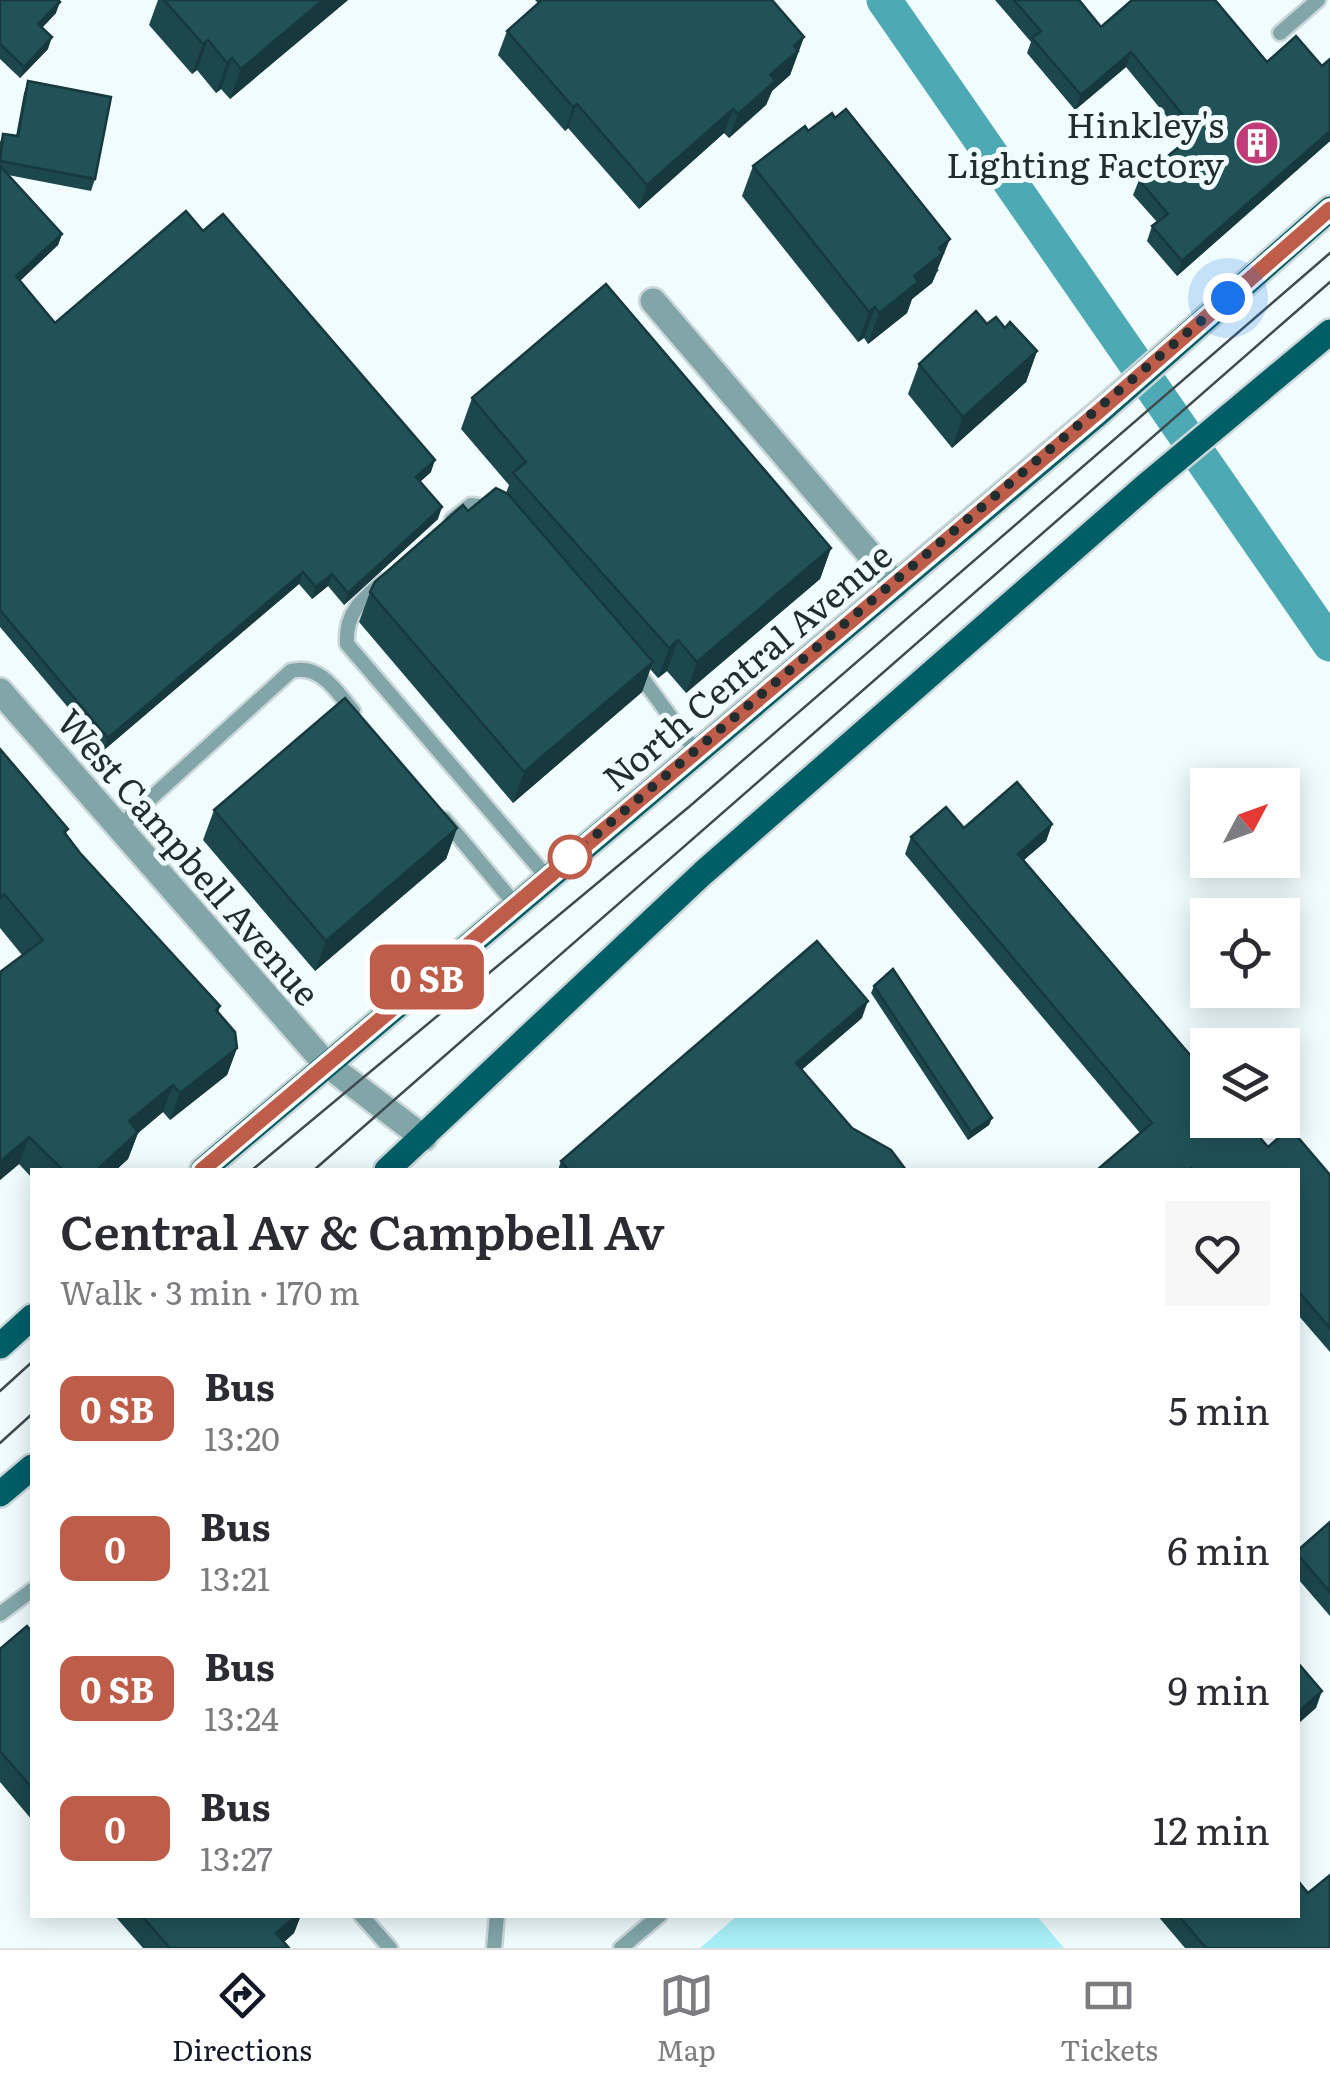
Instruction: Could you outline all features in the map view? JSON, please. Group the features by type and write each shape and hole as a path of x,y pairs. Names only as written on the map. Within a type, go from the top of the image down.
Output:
{"main road":[{"name":"North Central Avenue","path":"204,1168 546,876 896,585 1330,209"},
{"path":"389,1168 703,873 1150,483 1330,332"},
{"path":"0,1346 30,1320"},
{"path":"0,1494 30,1468"}],"street":[{"path":"653,301 896,585"},
{"name":"West Campbell Avenue","path":"0,691 325,1064 424,1138"}],"lane":[{"path":"1280,33 1318,0"},
{"path":"436,535 471,505 494,507 504,516"},
{"path":"395,570 355,606 348,620 347,644 546,876"},
{"path":"626,658 698,753"},
{"path":"118,828 291,672 301,669 324,678 370,730"},
{"path":"429,802 514,903"},
{"path":"0,1614 30,1592"},
{"path":"365,1918 390,1948"},
{"path":"494,1948 497,1918"},
{"path":"621,1948 656,1918"}],"shaded area":[{"path":"735,1918 1039,1918 1064,1948 700,1948"}],"building":[{"path":"0,0 60,2 38,24 52,37 24,67 0,44"},
{"path":"164,0 323,0 241,69 232,58 227,63 208,40 203,44"},
{"path":"542,0 772,0 804,37 794,46 798,51 770,75 775,81 738,114 733,109 647,185 507,31"},
{"name":"Hinkley's Lighting Factory","path":"1014,0 1079,0 1101,27 1132,0 1215,0 1267,62 1296,36 1322,66 1330,59 1330,131 1182,261 1152,226 1168,214 1139,180 1197,132 1131,52 1081,95 1032,38 1041,31"},
{"path":"28,81 111,97 95,179 0,161 3,134 18,136"},
{"path":"846,109 950,239 939,248 943,253 914,276 918,282 879,313 875,307 869,312 753,166 805,126 808,131 832,113 835,118"},
{"path":"1,167 62,234 16,276 55,323 186,211 203,231 223,214 435,460 416,477 442,507 348,593 332,574 316,587 303,572 108,738 0,610"},
{"path":"606,284 831,548 697,662 678,640 669,648 513,473 526,462 472,398"},
{"path":"976,311 987,324 996,317 1005,328 1010,322 1037,351 963,417 919,364"},
{"path":"496,488 508,494 653,662 524,772 370,592 375,582 463,505 468,511"},
{"path":"345,698 457,828 326,941 214,810"},
{"path":"0,749 68,829 64,832 80,853 220,1006 216,1010 235,1032 237,1048 180,1093 173,1085 129,1121 138,1132 99,1168 61,1168 29,1137 0,1162 0,972 43,940 4,894 0,898"},
{"path":"1017,782 1052,824 1018,854 1190,1055 1190,1138 1260,1138 1268,1147 1278,1138 1299,1138 1330,1175 1330,1328 1300,1293 1300,1168 1099,1168 1152,1123 911,837 946,807 964,828"},
{"path":"817,941 868,1001 796,1063 852,1128 891,1150 904,1168 567,1168 561,1161"},
{"path":"893,969 992,1118 971,1132 874,986"},
{"path":"1330,1522 1330,1592 1300,1557 1300,1548"},
{"path":"27,1626 30,1630 30,1786 0,1751 0,1649"},
{"path":"1300,1665 1322,1691 1300,1710"},
{"path":"1330,1875 1330,1948 1206,1948 1181,1918 1300,1918 1300,1883 1308,1893"},
{"path":"144,1918 294,1918 276,1933 289,1948 170,1948"}],"waterway":[{"path":"884,0 1330,644"}],"tram line":[{"path":"254,1168 690,806 1330,253"},
{"path":"316,1168 1330,282"},
{"path":"0,1391 30,1364"},
{"path":"0,1443 30,1416"}],"bus line":[{"path":"204,1168 538,883 698,753 1330,209"}],"place":[{"name":"Hinkley's Lighting Factory","path":"1257,143"}],"route":[{"path":"570,857 896,585 1228,298"}]}
